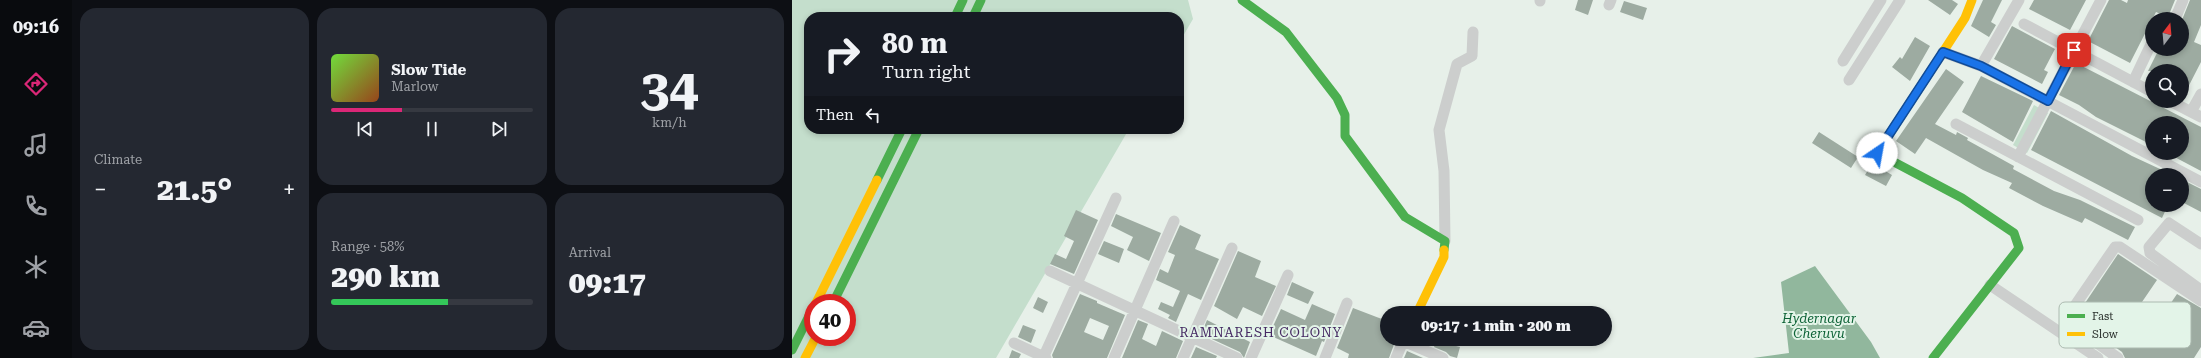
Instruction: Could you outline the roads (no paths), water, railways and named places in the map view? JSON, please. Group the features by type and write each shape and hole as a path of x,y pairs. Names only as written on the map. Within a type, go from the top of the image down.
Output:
{"street":[{"path":"957,12 963,0"},
{"path":"975,12 981,0"},
{"path":"1242,0 1286,32 1337,98 1345,115 1345,136 1405,217 1445,241"},
{"path":"1843,62 1881,0"},
{"path":"1849,80 1900,0"},
{"path":"1933,358 2019,248 2014,233 1962,198 1877,153 1965,18 1972,0"},
{"path":"1981,66 2018,0"},
{"path":"2018,157 2101,0"},
{"path":"2178,12 2183,0"},
{"path":"2024,24 2145,88"},
{"path":"1420,306 1444,257 1444,170 1439,130 1457,64 1472,56 1473,32"},
{"path":"1943,52 1981,66 2201,182"},
{"path":"2133,82 2145,56"},
{"path":"2190,112 2201,94"},
{"path":"2183,108 2201,117"},
{"path":"1956,124 2138,220"},
{"path":"820,294 900,134"},
{"path":"837,294 917,134"},
{"path":"1014,343 1044,358 1116,198"},
{"path":"1114,358 1133,310 1174,221"},
{"path":"2201,244 2169,223 2149,247 2150,252 2201,290"},
{"path":"2077,302 2115,247 2120,247 2201,301"},
{"path":"1183,358 1232,248"},
{"path":"1050,271 1237,358"},
{"path":"1251,358 1288,275"},
{"path":"1990,285 2059,332"},
{"path":"1325,358 1347,303"},
{"path":"792,350 804,326"},
{"path":"805,358 811,346"},
{"path":"1396,358 1401,346"},
{"path":"1417,346 1443,358"},
{"path":"2083,348 2098,358"},
{"path":"2104,348 2118,358"}],"water":[{"name":"Hydernagar Cheruvu","path":"1815,266 1871,342 1880,358 1753,358 1789,353 1781,282"}],"district":[{"name":"RAMNARESH COLONY","path":"1261,332"}]}
